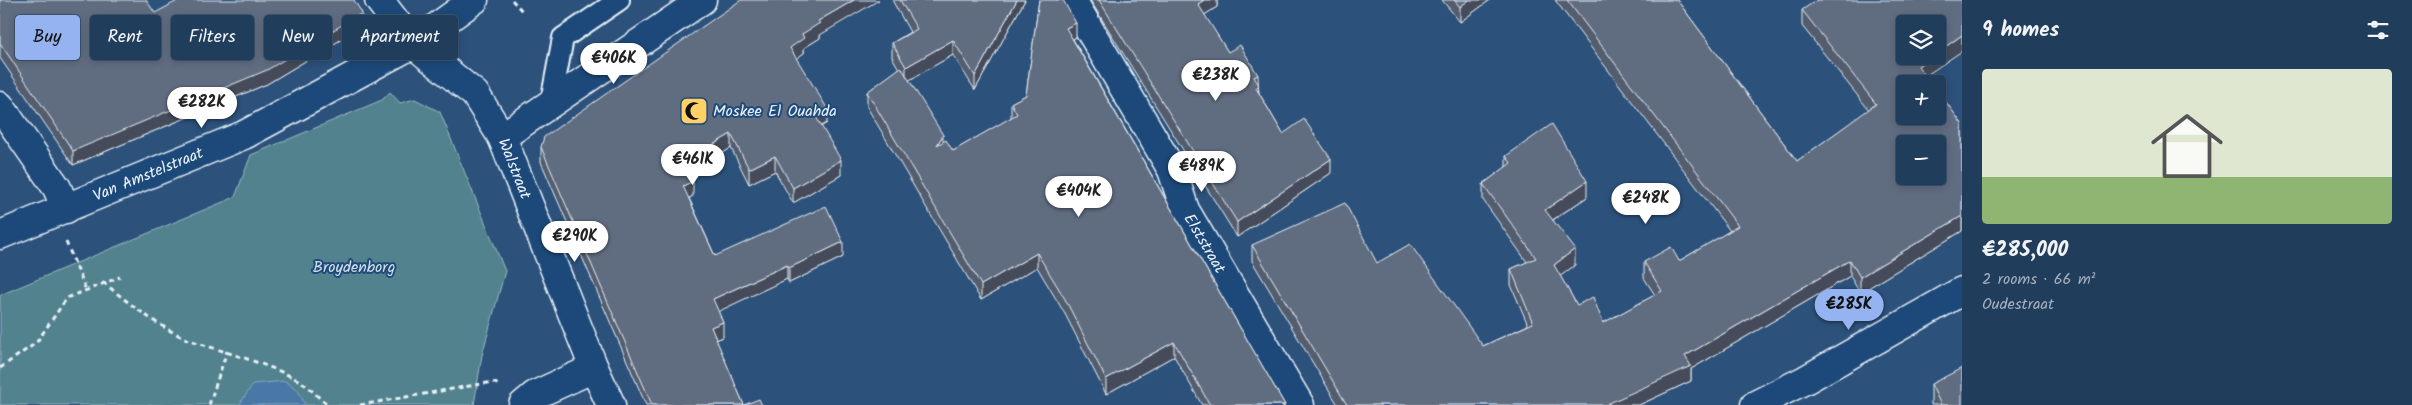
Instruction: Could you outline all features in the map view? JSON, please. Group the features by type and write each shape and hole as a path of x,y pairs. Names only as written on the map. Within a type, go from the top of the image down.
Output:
{"street":[{"name":"Walstraat","path":"379,0 390,15"},
{"name":"Van Amstelstraat","path":"453,15 474,0"},
{"path":"502,137 702,0"},
{"name":"Elststraat","path":"1072,0 1172,170 1185,210 1300,405"},
{"name":"Van Amstelstraat","path":"0,235 244,135 382,60"},
{"name":"Walstraat","path":"432,60 475,94 502,137 594,368 611,405"},
{"path":"0,106 57,188 60,211"},
{"path":"1755,405 1805,380 1962,291"},
{"path":"525,403 535,395 594,368"}],"lane":[{"path":"551,102 563,38 619,0"}],"path":[{"path":"512,0 523,12"},
{"path":"60,211 86,290"},
{"path":"0,368 36,343 67,298 102,282 120,277"},
{"path":"102,282 131,305 167,328 192,340 248,358 298,380 330,405"},
{"path":"209,405 227,351"},
{"path":"360,405 493,382 525,403"}],"green space":[{"name":"Broydenborg","path":"390,92 400,103 415,99 440,112 505,271 482,355 474,405 0,405 0,295 235,197 251,155 382,100"}],"water":[{"path":"285,381 298,390 305,405 239,405 253,384"}],"building":[{"path":"0,0 146,0 155,13 179,0 354,0 362,13 359,15 342,15 342,25 332,31 332,15 264,15 264,60 284,60 267,70 73,151 0,43"},
{"path":"741,0 854,0 818,21 820,23 802,34 804,38 790,48 827,108 815,115 841,160 793,188 775,156 749,169 731,134 682,163 693,181 683,186 715,256 826,206 843,242 789,268 787,265 713,299 723,322 711,327 744,405 652,405 541,147 544,137"},
{"path":"900,0 1017,0 975,76 953,40 906,67 892,43 917,29"},
{"path":"1039,0 1063,0 1076,23 1066,28 1285,405 1210,405 1174,342 1106,379 1065,299 1037,253 981,285 867,92 901,67 943,135 937,145 946,140 953,151 1017,114 1011,103 1026,95"},
{"path":"1099,0 1204,0 1198,4 1228,52 1240,45 1258,75 1254,77 1259,85 1256,88 1283,134 1304,119 1331,159 1237,222"},
{"path":"1454,0 1469,0 1460,7"},
{"path":"1567,0 1677,0 1797,161 1876,104 1802,10 1817,0 1962,0 1962,35 1946,46 1946,15 1896,15 1896,65 1919,65 1918,66 1925,75 1896,75 1896,125 1946,125 1946,102 1962,124 1962,216 1860,277 1850,260 1685,356 1691,366 1605,405 1347,405 1252,245 1345,203 1377,263 1410,244 1483,346 1533,323 1511,269 1536,258 1483,184 1511,163 1506,156 1552,124 1587,181 1545,210 1575,249 1554,265 1577,305 1593,297 1603,323 1662,291 1644,262 1671,247 1679,261 1738,226"},
{"path":"1962,368 1962,405 1941,405 1931,384"},
{"path":"759,399 762,405 744,405"}],"place":[{"name":"Moskee El Ouahda","path":"694,111"}]}
